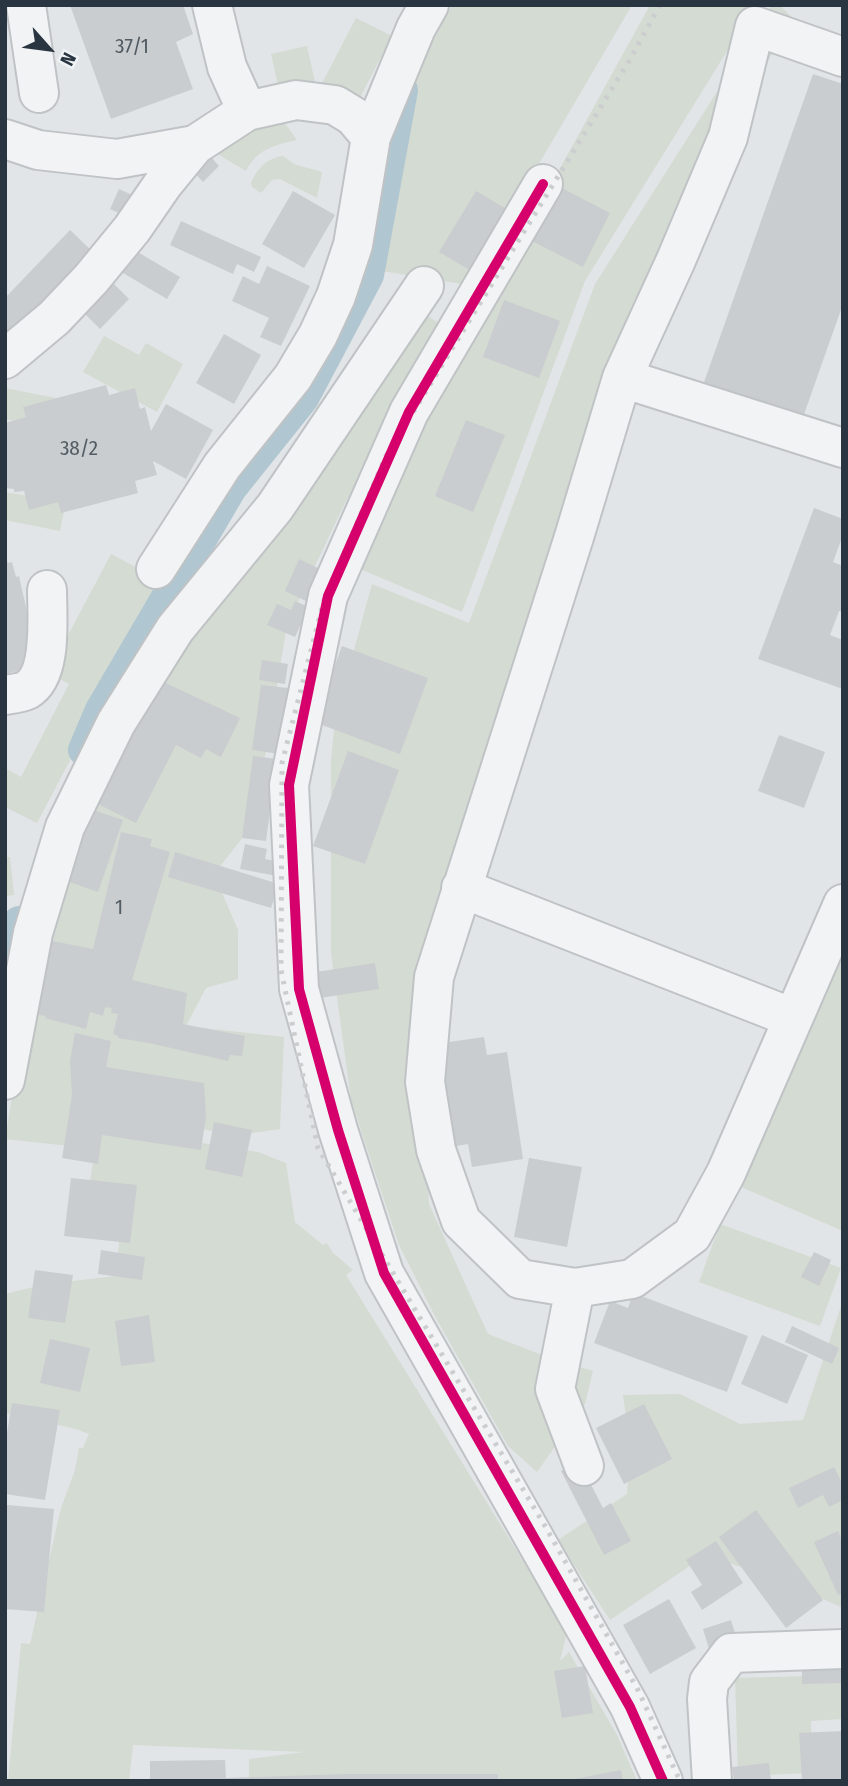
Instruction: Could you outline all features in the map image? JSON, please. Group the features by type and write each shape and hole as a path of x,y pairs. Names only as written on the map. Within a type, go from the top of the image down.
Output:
{"street":[{"path":"26,5 39,93"},
{"path":"212,5 227,67 247,111"},
{"path":"156,569 222,466 293,377 318,335 336,296 353,245 371,137 415,27 429,5"},
{"path":"843,57 755,26 728,137 622,378 433,977 425,1082 436,1150 461,1221 520,1279 575,1288 632,1279 692,1235 726,1173 843,904"},
{"path":"5,359 54,318 91,279 195,145 247,111 296,100 335,105 353,116 371,137"},
{"path":"5,139 38,150 117,159 195,145"},
{"path":"543,184 409,412 328,596 289,786 299,989 338,1130 384,1273 629,1707 663,1781"},
{"path":"5,1080 33,933 65,827 116,723 175,629 275,507 424,286"},
{"path":"622,378 843,448"},
{"path":"5,695 25,692 35,684 45,664 47,590"},
{"path":"461,888 793,1018"},
{"path":"575,1288 555,1389 584,1466"},
{"path":"712,1781 706,1699 709,1682 731,1653 843,1649"}],"shaded area":[{"path":"452,5 632,5 468,285 382,271 391,197 413,79"},
{"path":"650,5 760,5 740,30 585,281 462,612 353,566 398,462"},
{"path":"772,5 780,5 794,20 695,175 623,328 566,504 488,770 426,1130 429,1204 488,1334 593,1371 585,1404 537,1472 508,1446 436,1318 399,1245 351,1100 331,953 331,760 335,719 372,584 469,623 595,284"},
{"path":"356,18 392,36 355,107 319,89"},
{"path":"307,46 315,82 279,90 271,54"},
{"path":"278,114 297,140 274,146 261,153 246,171 216,153 220,146"},
{"path":"283,156 294,164 322,172 317,198 280,179 272,180 261,193 252,187 253,178 263,165"},
{"path":"416,308 440,324 343,507 287,625 254,823 214,874 238,930 238,979 206,988 186,1026 284,1037 280,1129 238,1135 89,1111 79,1147 5,1139 40,929 119,731"},
{"path":"104,336 139,355 146,343 183,364 157,412 83,372"},
{"path":"5,388 86,404 60,531 5,520 5,492 39,498 53,428 5,419"},
{"path":"111,554 164,582 37,823 5,807 5,768 21,777 69,684 48,673"},
{"path":"5,857 10,857 14,895 5,896"},
{"path":"843,928 843,1231 732,1183"},
{"path":"98,1126 258,1152 286,1163 295,1222 323,1245 327,1243 333,1253 353,1270 346,1275 567,1632 560,1661 569,1652 617,1735 637,1781 249,1781 249,1759 304,1752 133,1745 129,1781 8,1781 21,1643 30,1644 61,1508 75,1470 79,1448 83,1448 89,1434 5,1413 5,1294 46,1284 116,1276 120,1233 86,1211"},
{"path":"720,1224 841,1268 820,1326 699,1282"},
{"path":"843,1300 843,1608 790,1584 706,1555 610,1620 558,1540 627,1494 630,1446 623,1395 680,1394 740,1424 803,1420"},
{"path":"843,1675 843,1719 811,1721 812,1773 738,1776 735,1678"}],"building":[{"path":"70,5 183,5 193,34 176,42 193,89 111,119"},
{"path":"813,74 843,84 843,304 802,420 703,385"},
{"path":"205,150 219,166 203,182 188,166"},
{"path":"554,184 610,213 583,267 526,238"},
{"path":"119,189 139,198 130,218 110,209"},
{"path":"293,191 335,215 304,268 262,244"},
{"path":"476,191 510,211 473,272 439,252"},
{"path":"181,221 261,257 254,272 237,264 233,274 170,245"},
{"path":"70,230 92,251 5,341 5,298"},
{"path":"136,251 180,277 167,299 123,273"},
{"path":"267,266 310,286 281,346 260,337 269,318 232,301 243,276 259,284"},
{"path":"111,281 129,299 100,329 82,311"},
{"path":"504,300 560,321 539,378 483,357"},
{"path":"224,334 261,355 234,404 196,383"},
{"path":"106,385 109,395 135,388 140,409 145,407 151,431 166,404 213,430 186,479 153,461 157,475 135,481 138,493 61,513 58,502 29,510 24,491 14,492 14,489 5,488 5,423 26,417 23,407"},
{"path":"466,420 505,435 473,512 435,496"},
{"path":"814,508 843,519 843,535 833,562 843,566 843,612 839,611 830,635 843,640 843,689 758,659"},
{"path":"5,555 8,563 12,562 16,577 19,576 39,666 5,674"},
{"path":"299,559 322,570 308,602 285,591"},
{"path":"295,601 309,607 295,637 267,625 277,604 291,610"},
{"path":"342,646 428,678 400,754 314,722"},
{"path":"262,660 288,664 285,684 259,680"},
{"path":"149,675 240,718 221,757 206,749 201,758 176,745 136,823 88,799"},
{"path":"261,685 288,688 280,754 252,750"},
{"path":"779,735 825,752 804,808 758,791"},
{"path":"348,751 399,770 365,864 313,846"},
{"path":"253,756 277,759 266,841 242,838"},
{"path":"90,809 123,820 98,892 64,880"},
{"path":"121,832 152,839 150,846 170,852 132,980 187,993 183,1024 172,1022 245,1036 242,1056 230,1055 228,1061 118,1038 113,1034 118,1014 111,1013 112,1008 105,1007 103,1016 90,1012 86,1029 45,1018 46,1016 23,1012 37,938 93,949"},
{"path":"245,844 267,849 265,859 280,862 277,876 240,869"},
{"path":"175,852 279,884 271,908 168,877"},
{"path":"375,963 379,989 320,998 316,972"},
{"path":"75,1033 111,1041 106,1067 204,1083 206,1117 201,1150 102,1135 98,1164 62,1158 72,1095 70,1061"},
{"path":"484,1037 487,1055 507,1052 523,1159 472,1167 468,1144 451,1147 435,1044"},
{"path":"214,1122 252,1130 242,1177 205,1169"},
{"path":"529,1158 582,1167 567,1247 514,1237"},
{"path":"71,1178 137,1185 130,1243 64,1236"},
{"path":"101,1250 145,1257 142,1280 98,1274"},
{"path":"814,1252 831,1260 819,1286 801,1277"},
{"path":"35,1270 73,1275 65,1323 28,1318"},
{"path":"633,1293 748,1336 727,1392 594,1343 610,1301 628,1308"},
{"path":"149,1315 155,1362 121,1366 115,1321"},
{"path":"792,1326 839,1348 832,1364 785,1342"},
{"path":"762,1335 808,1355 787,1404 741,1384"},
{"path":"50,1339 90,1348 80,1392 40,1383"},
{"path":"12,1403 60,1410 45,1500 5,1494 5,1445"},
{"path":"644,1404 672,1459 624,1484 596,1428"},
{"path":"579,1461 603,1508 611,1503 631,1541 604,1555 561,1471"},
{"path":"834,1467 843,1485 843,1500 829,1507 823,1495 798,1508 789,1488"},
{"path":"7,1505 54,1509 44,1612 5,1609"},
{"path":"756,1510 823,1600 786,1628 719,1537"},
{"path":"838,1531 843,1543 843,1592 838,1595 814,1542"},
{"path":"716,1541 743,1583 702,1610 691,1592 702,1585 686,1560"},
{"path":"669,1599 696,1648 650,1674 623,1625"},
{"path":"731,1620 741,1653 713,1662 703,1629"},
{"path":"585,1666 593,1713 562,1718 554,1671"},
{"path":"843,1666 843,1683 802,1684 802,1667"},
{"path":"843,1731 843,1781 802,1781 799,1733"},
{"path":"225,1760 226,1778 346,1774 498,1774 498,1781 150,1781 150,1761"},
{"path":"769,1763 771,1781 734,1781 732,1767"},
{"path":"621,1770 623,1781 574,1781 574,1779"}],"waterway":[{"path":"84,750 101,710 231,488 303,398 368,275 402,90"},
{"path":"5,971 19,922"}],"railway":[{"path":"660,5 629,61 386,456 324,600 282,763 281,970 318,1148 545,1526 638,1690 680,1781"}],"cycle path":[{"path":"543,184 409,412 328,596 289,785 299,989 338,1130 384,1273 630,1707 663,1781"}]}
